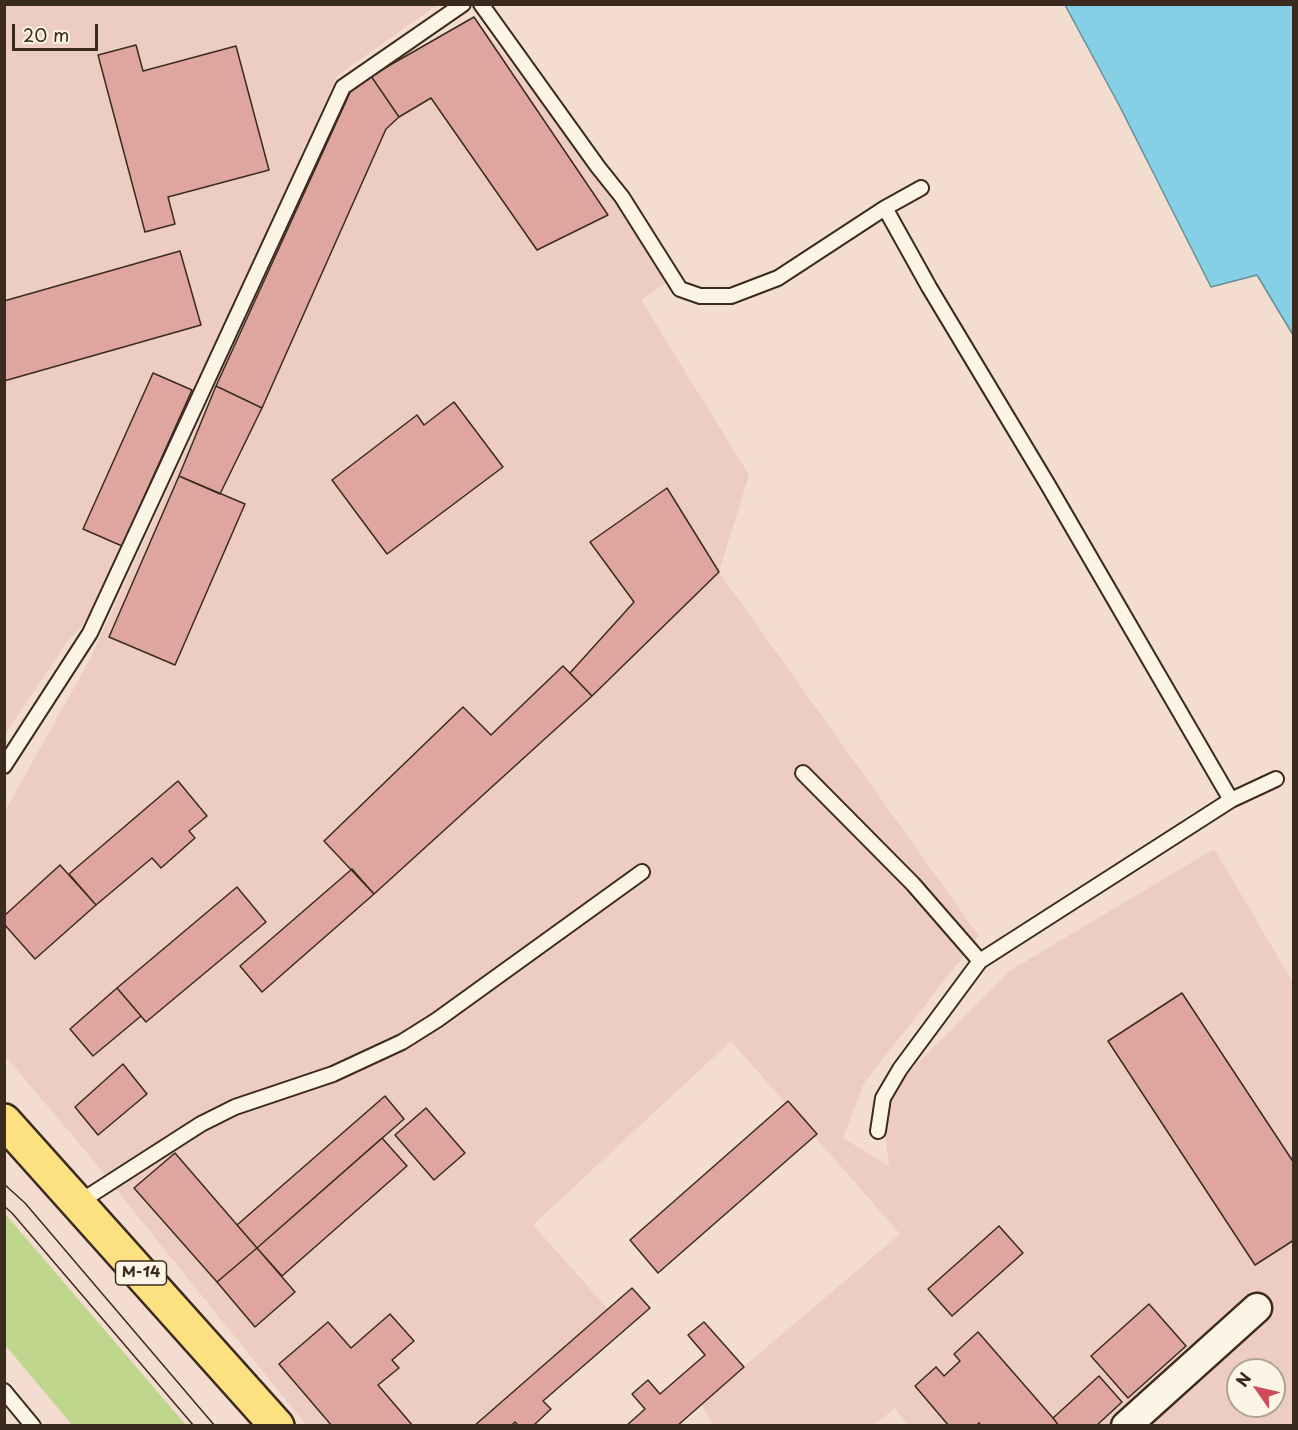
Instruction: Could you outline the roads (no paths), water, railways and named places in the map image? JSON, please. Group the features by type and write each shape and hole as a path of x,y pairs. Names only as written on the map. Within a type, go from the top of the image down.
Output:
{"main road":[{"name":"М-14","path":"4,1121 277,1425"}],"street":[{"path":"1126,1425 1257,1308"}],"lane":[{"path":"4,766 90,633 343,87 464,4"},
{"path":"481,4 622,197 680,289 700,296 731,296 778,278 885,208 921,188"},
{"path":"885,208 929,287 1054,495 1231,800"},
{"path":"803,773 913,884 980,961"},
{"path":"878,1131 883,1098 900,1069 980,961 1231,800 1276,779"},
{"path":"78,1203 201,1124 235,1107 333,1074 402,1042 437,1020 642,872"},
{"path":"4,1390 33,1425"}],"water":[{"path":"1065,5 1293,5 1293,335 1257,275 1211,287 1119,105"}],"tram line":[{"path":"4,1184 25,1203 215,1426"},
{"path":"4,1206 194,1426"}]}
